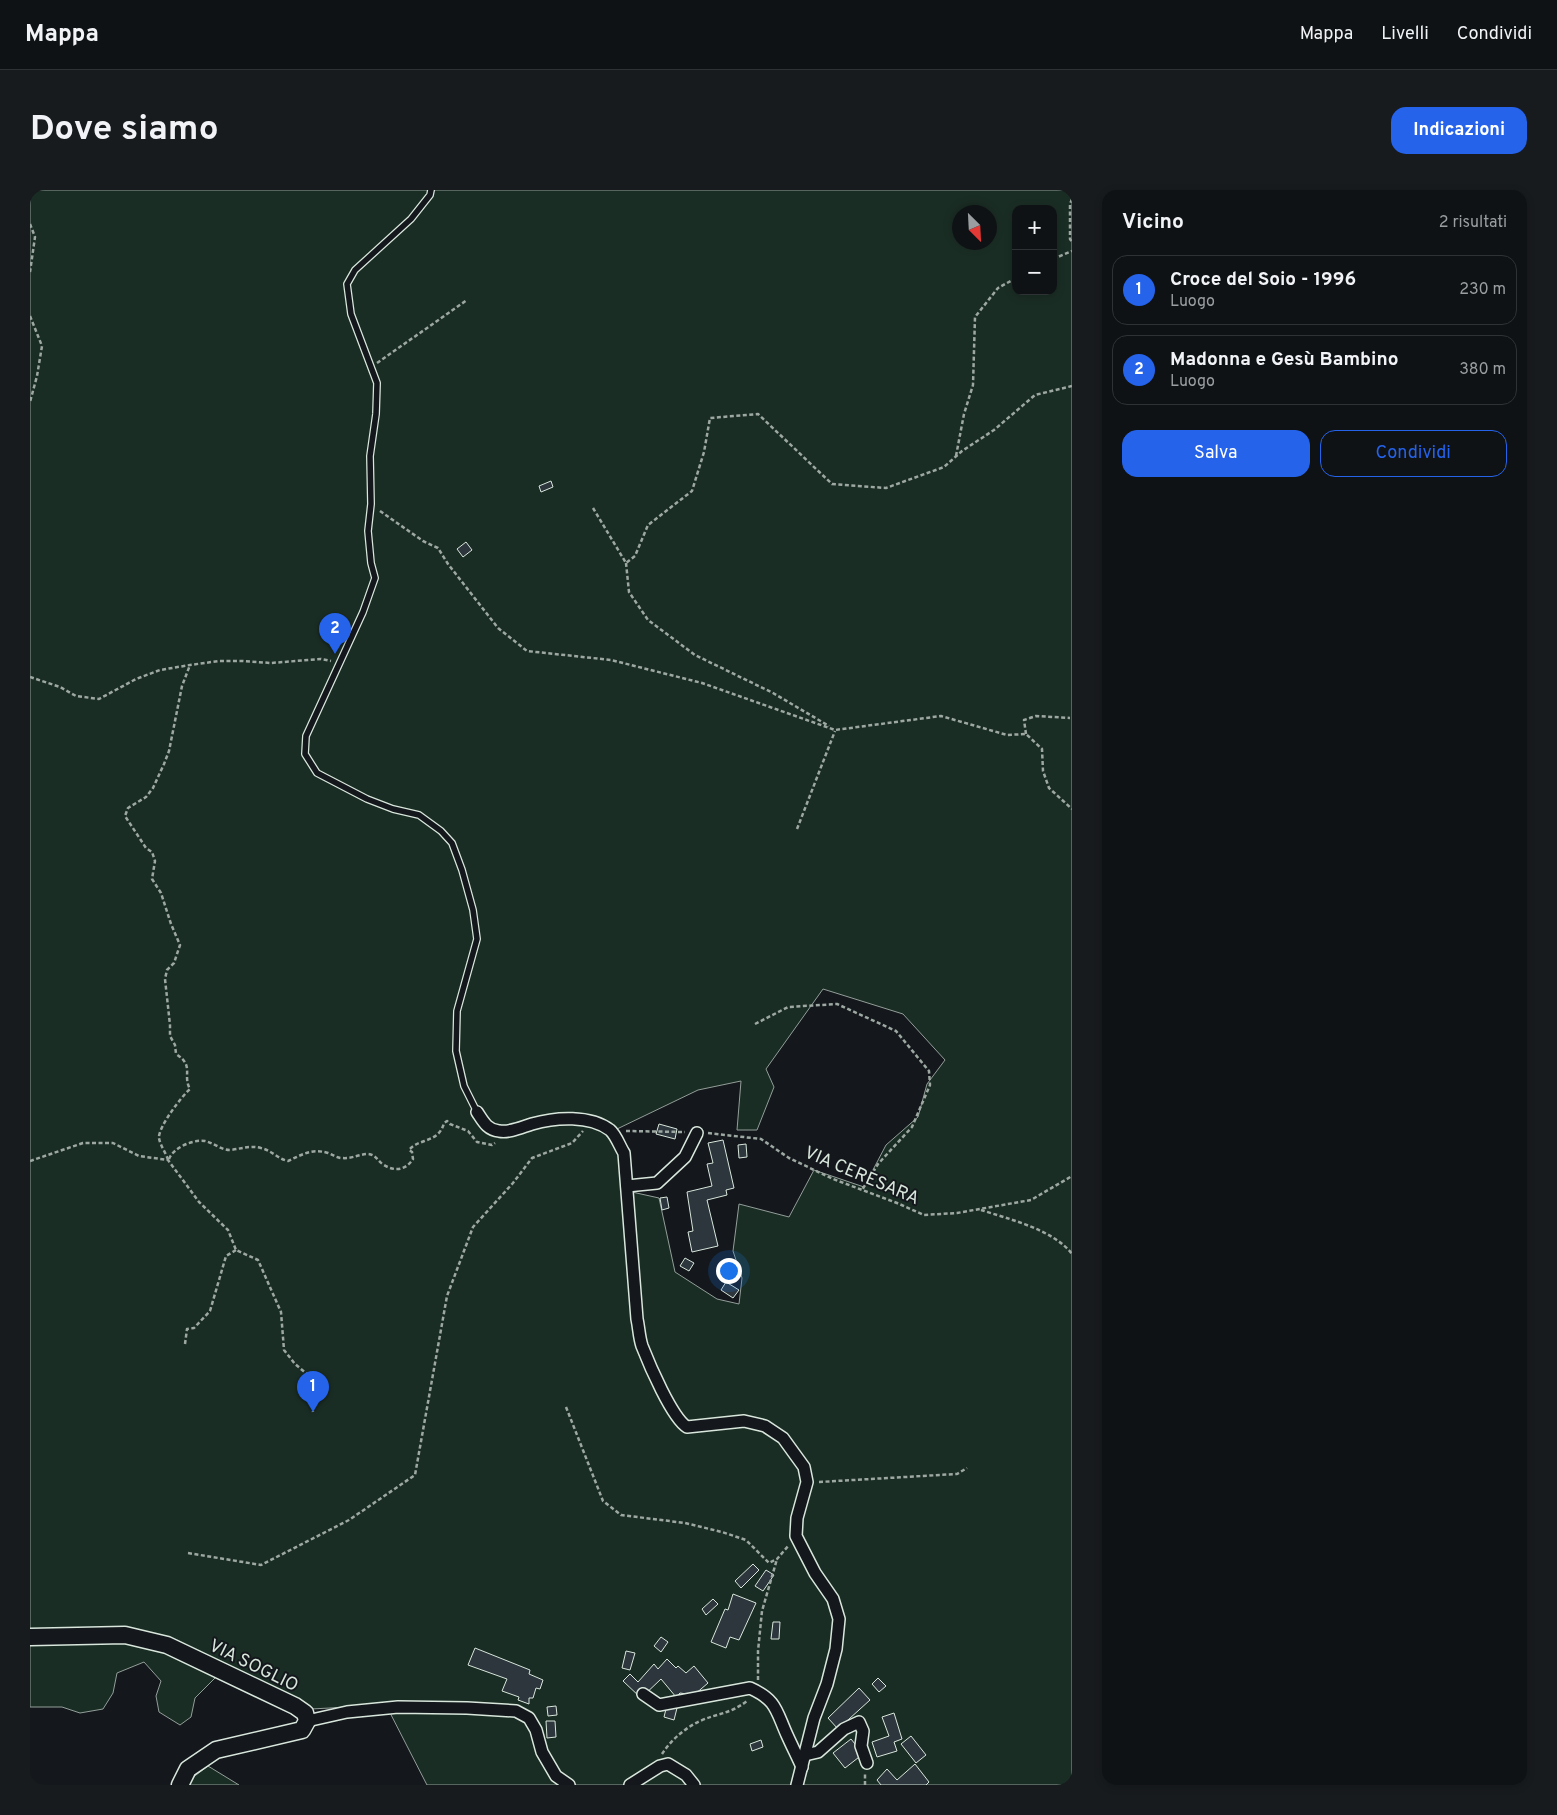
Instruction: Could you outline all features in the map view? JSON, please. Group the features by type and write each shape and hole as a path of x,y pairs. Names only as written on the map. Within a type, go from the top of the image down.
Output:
{"street":[{"path":"477,1112 486,1126 498,1132 511,1131 544,1120 575,1119 592,1121 612,1131 624,1153 635,1294 642,1344 664,1394 681,1423 687,1427 744,1421 765,1426 783,1438 804,1468 807,1482 797,1518 796,1536 815,1573 833,1599 839,1619 836,1649 827,1684 814,1718 797,1785"},
{"path":"627,1186 657,1183 685,1156 697,1133"},
{"name":"VIA SOGLIO","path":"30,1637 124,1635 167,1645 295,1706 305,1713 307,1721"},
{"path":"643,1694 659,1705 750,1688 757,1691 773,1704 802,1767"},
{"path":"180,1785 188,1769 216,1750 302,1730 307,1721 347,1712 398,1707 516,1711 529,1718 536,1730 542,1752 556,1776 569,1785"},
{"path":"805,1755 818,1752 844,1729 859,1722 863,1731 861,1746 867,1763"},
{"path":"630,1785 655,1769 668,1764 686,1775 694,1785"}],"lane":[{"path":"431,190 430,195 411,220 355,270 347,284 351,314 377,383 376,414 370,456 371,504 368,531 371,563 375,578 363,612 306,736 305,754 317,773 367,799 393,809 419,815 441,831 452,843 473,910 477,940 456,1012 456,1051 464,1086 477,1112"}],"path":[{"path":"1072,199 1070,204 1070,239 1072,242"},
{"path":"30,224 35,237 30,272"},
{"path":"1057,258 1072,252"},
{"path":"956,456 964,414 973,385 975,317 998,288 1012,280"},
{"path":"372,367 467,300"},
{"path":"30,316 42,346 30,402"},
{"path":"626,563 634,556 648,525 692,491 704,452 710,418 758,414 832,484 886,488 944,467 956,456 994,430 1035,395 1072,386"},
{"path":"371,504 385,516 423,541 438,548 448,564 498,628 527,651 612,660 702,682 836,730 942,716 1007,735 1026,734"},
{"path":"593,508 626,563 629,592 648,620 695,654 773,693 836,730"},
{"path":"30,677 76,696 99,699 160,670 190,665 219,661 271,663 322,659 339,663"},
{"path":"190,665 182,686 169,751 164,764 153,788 146,797 128,808 125,816 146,848 152,852 154,861 152,878 161,893 180,945 174,963 167,970 165,979 170,1036 175,1045 176,1054 183,1059 186,1065 190,1089 178,1102 160,1132 159,1139 168,1160 199,1202 228,1230 236,1250 258,1260 282,1312 284,1350 295,1364 307,1374 313,1412"},
{"path":"1070,718 1036,716 1024,720 1026,734 1042,749 1044,771 1049,788 1072,809"},
{"path":"797,829 836,730"},
{"path":"755,1024 788,1007 837,1004 896,1031 929,1070 930,1085 912,1127 878,1164 862,1190"},
{"path":"168,1160 171,1152 182,1146 205,1141 232,1150 245,1146 260,1147 288,1162 300,1154 309,1152 327,1153 341,1158 350,1158 355,1155 371,1155 378,1158 383,1165 397,1170 409,1166 413,1158 412,1152 409,1150 413,1146 434,1137 447,1121 468,1131 477,1142 486,1144 492,1145 499,1140 500,1142 503,1141 502,1131"},
{"path":"188,1553 261,1565 349,1520 415,1475 447,1296 473,1228 513,1183 532,1158 572,1143 592,1121"},
{"name":"VIA CERESARA","path":"612,1131 697,1133 761,1138 789,1158 833,1179 924,1215 958,1214 1031,1200 1072,1176"},
{"path":"30,1161 83,1143 103,1142 113,1142 139,1156 168,1160"},
{"path":"980,1210 1028,1225 1066,1246 1072,1254"},
{"path":"185,1344 187,1329 194,1328 210,1311 226,1256 236,1250"},
{"path":"566,1406 603,1501 621,1516 685,1524 722,1532 746,1540 769,1563 777,1559"},
{"path":"807,1482 957,1474 967,1468"},
{"path":"658,1758 682,1733 700,1721 735,1710 757,1691 762,1611 777,1559 796,1536"}],"green space":[{"path":"30,190 1072,190 1072,1785 427,1785 386,1705 311,1709 183,1647 30,1633","holes":["823,989 903,1014 945,1060 927,1084 918,1117 886,1145 864,1187 814,1170 789,1217 739,1204 733,1251 742,1278 739,1304 717,1299 675,1272 659,1198 623,1190 617,1129 698,1090 741,1081 737,1130 757,1130 774,1087 766,1069"]},
{"path":"120,1642 162,1651 217,1676 195,1698 191,1717 180,1725 159,1712 156,1696 161,1681 144,1662 117,1673 113,1693 103,1709 80,1713 62,1707 30,1707 30,1643"},
{"path":"208,1766 239,1785 188,1785 192,1778"}],"building":[{"path":"551,481 553,487 541,492 539,486"},
{"path":"466,542 472,550 463,557 457,549"},
{"path":"659,1124 677,1129 675,1139 656,1134"},
{"path":"723,1140 734,1188 726,1190 727,1195 707,1200 718,1246 692,1252 688,1232 693,1231 687,1192 712,1186 707,1164 713,1163 708,1143"},
{"path":"746,1144 747,1157 739,1158 738,1145"},
{"path":"667,1197 669,1208 662,1210 660,1198"},
{"path":"685,1258 694,1263 689,1271 680,1266"},
{"path":"726,1282 739,1290 733,1298 721,1290"},
{"path":"753,1564 759,1570 741,1588 735,1581"},
{"path":"766,1570 774,1575 763,1591 755,1586"},
{"path":"733,1594 756,1603 739,1640 730,1637 726,1648 711,1642 725,1609 728,1610"},
{"path":"713,1599 718,1604 706,1615 702,1609"},
{"path":"773,1622 780,1622 779,1639 771,1639"},
{"path":"661,1637 668,1642 661,1652 654,1646"},
{"path":"475,1648 530,1670 529,1674 543,1680 540,1689 536,1688 533,1698 529,1698 529,1704 518,1700 519,1697 502,1691 507,1679 468,1665"},
{"path":"626,1651 635,1653 630,1670 622,1668"},
{"path":"667,1659 676,1668 678,1666 686,1673 694,1666 708,1683 694,1695 680,1693 676,1697 661,1679 641,1698 623,1681 630,1674 638,1682 654,1664 658,1669"},
{"path":"878,1678 886,1686 879,1692 872,1684"},
{"path":"859,1688 870,1700 838,1729 828,1718"},
{"path":"667,1705 677,1708 674,1720 664,1717"},
{"path":"556,1706 557,1715 548,1716 547,1707"},
{"path":"894,1713 902,1739 894,1742 897,1751 877,1757 872,1742 889,1736 882,1717"},
{"path":"546,1721 555,1721 556,1737 547,1738"},
{"path":"911,1736 926,1755 916,1763 901,1744"},
{"path":"851,1739 863,1754 845,1768 833,1753"},
{"path":"761,1740 763,1747 752,1751 750,1744"},
{"path":"915,1764 929,1782 926,1785 881,1785 877,1780 887,1769 897,1780"}],"place":[{"name":"Madonna e Gesù Bambino","path":"335,654"},
{"name":"Croce del Soio - 1996","path":"313,1412"}]}
